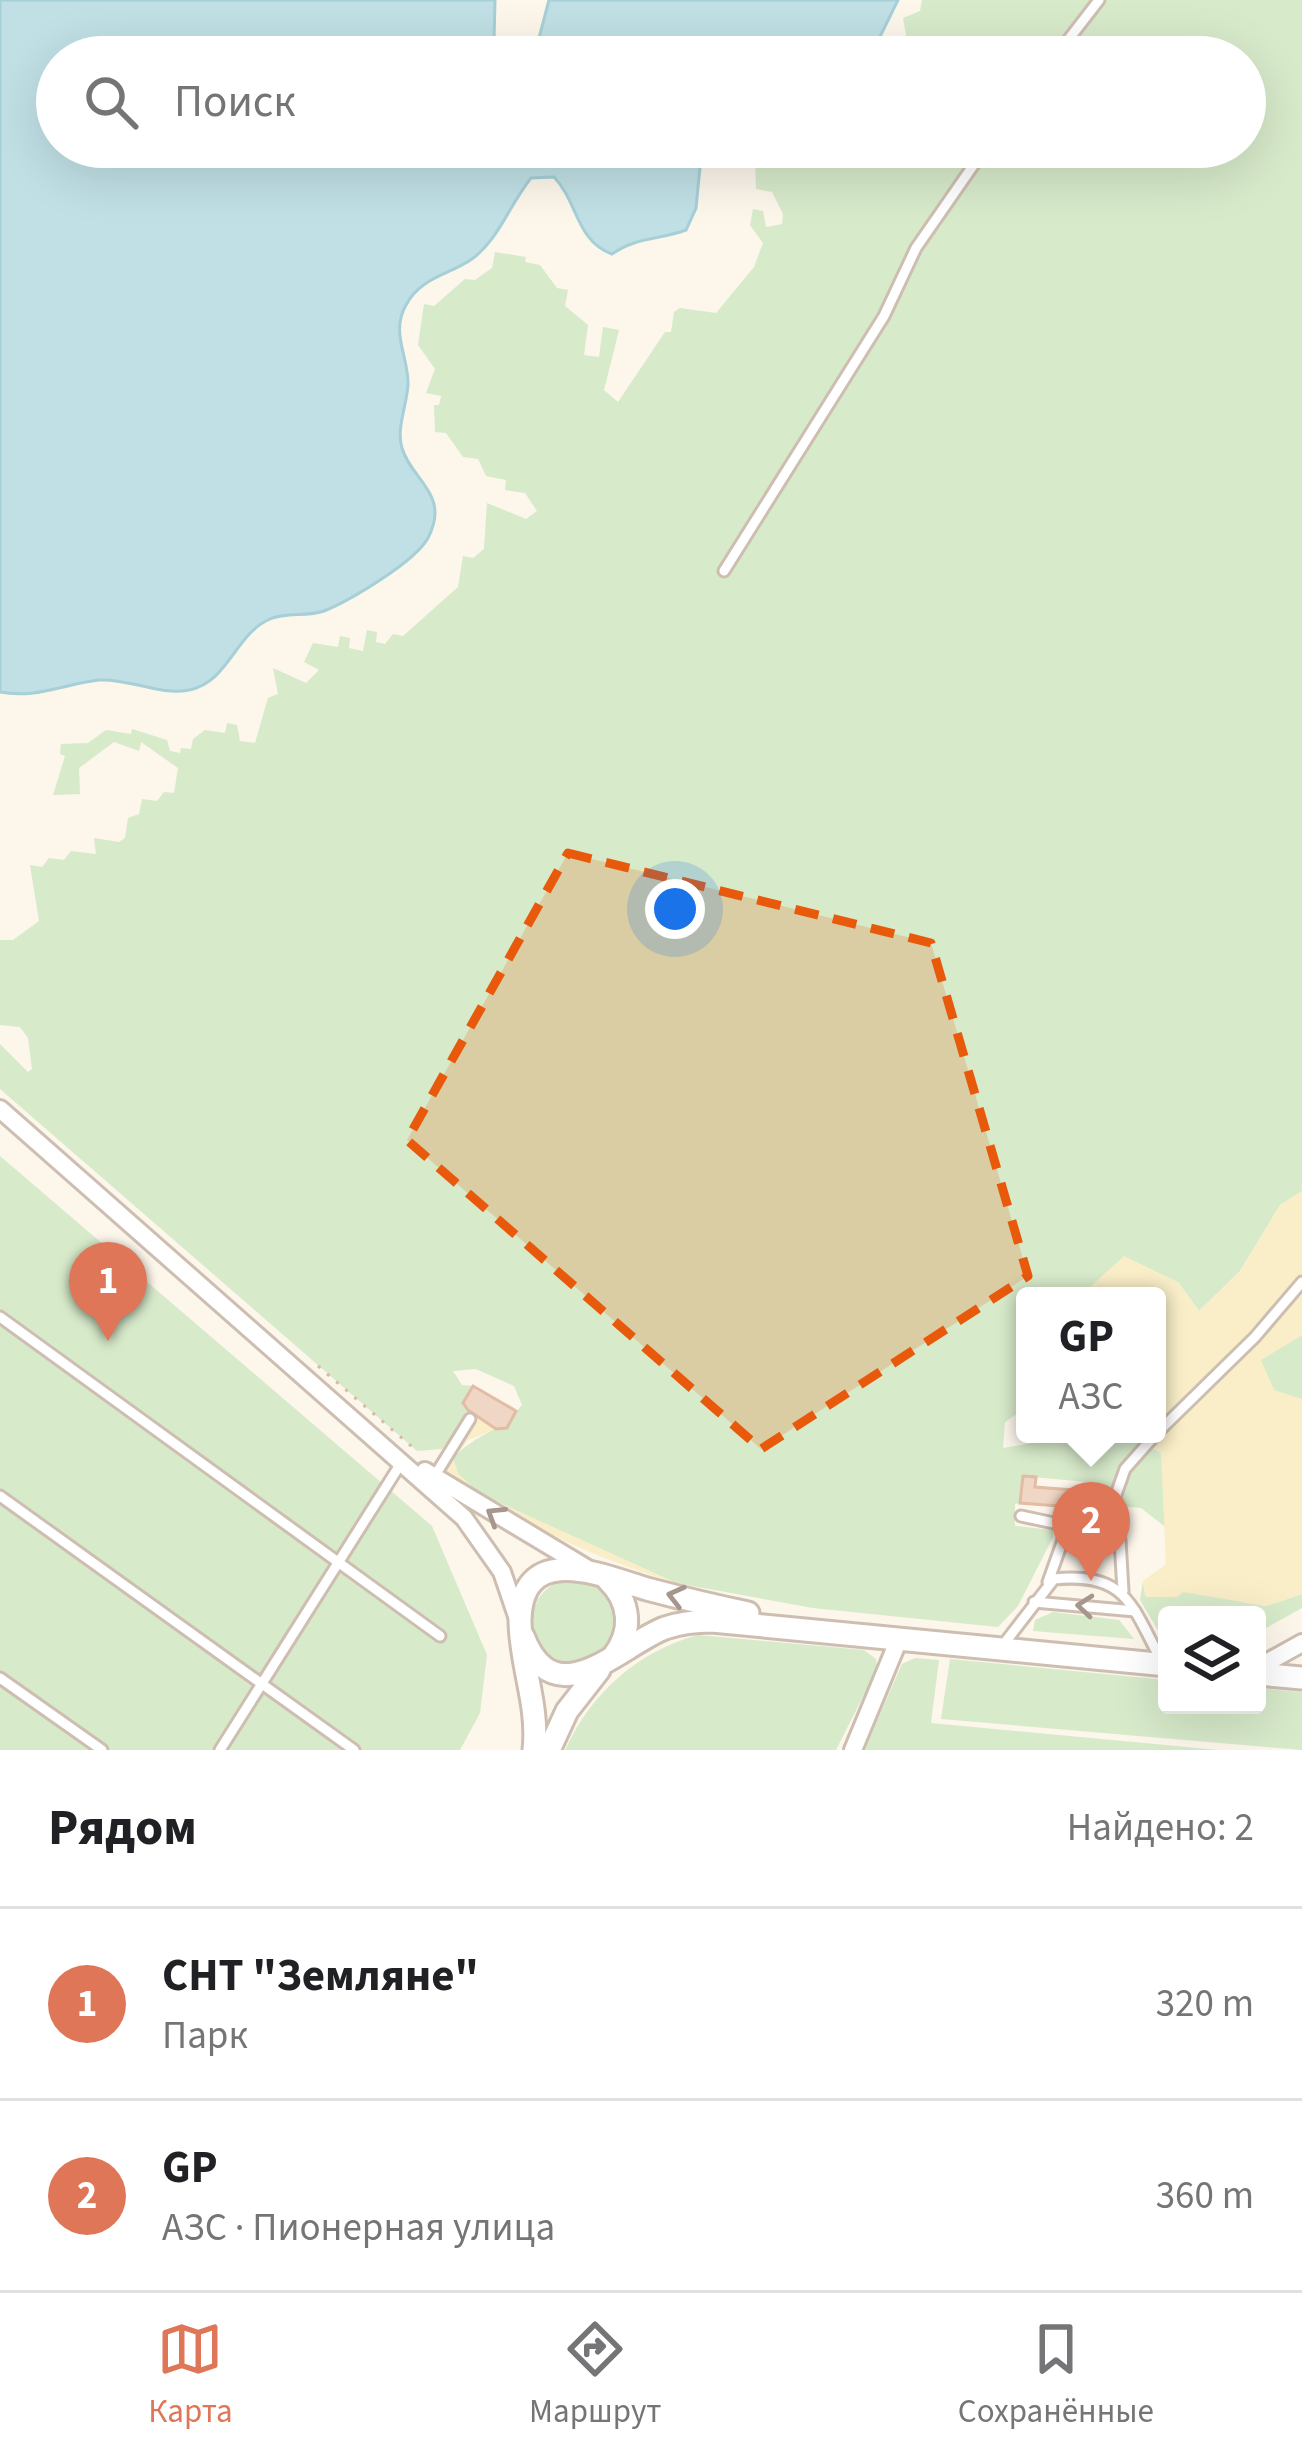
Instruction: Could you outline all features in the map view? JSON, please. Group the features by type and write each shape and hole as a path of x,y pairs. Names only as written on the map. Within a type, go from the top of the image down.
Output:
{"street":[{"path":"0,1109 403,1460 491,1553 521,1631 535,1697 534,1750"},
{"path":"403,1460 593,1570 617,1589 627,1614 624,1641 567,1711 549,1750"},
{"path":"831,1630 679,1597 593,1570 558,1569 526,1595 521,1631 540,1663 559,1672 581,1674 605,1665 651,1634 695,1622 831,1630 1158,1664"},
{"path":"853,1750 898,1639"},
{"path":"1266,1665 1302,1642"},
{"path":"1266,1672 1302,1678"}],"lane":[{"path":"1071,36 1099,0"},
{"path":"724,571 884,316 916,248 971,168"},
{"path":"1166,1423 1255,1337 1302,1282"},
{"path":"0,1317 440,1636"},
{"path":"434,1477 470,1420"},
{"path":"1113,1503 1125,1469 1147,1443"},
{"path":"220,1750 403,1460"},
{"path":"0,1496 354,1750"},
{"path":"1021,1516 1112,1531 1120,1540 1123,1591"},
{"path":"1000,1648 1048,1582 1069,1526"},
{"path":"1048,1582 1060,1577 1109,1581 1123,1591 1158,1652"},
{"path":"1034,1602 1135,1611"},
{"path":"0,1678 102,1750"}],"highlighted area":[{"path":"568,853 931,943 1028,1276 761,1449 407,1140"}],"green space":[{"path":"922,0 1302,0 1302,1191 1280,1205 1240,1271 1199,1311 1178,1282 1016,1287 1016,1414 1005,1422 1003,1448 1033,1443 1139,1443 1161,1453 1168,1529 1141,1508 1119,1506 1113,1518 1105,1518 1104,1508 1098,1506 1098,1483 1023,1476 1015,1526 1053,1530 1053,1537 1018,1606 998,1627 813,1608 676,1583 480,1494 458,1474 453,1458 522,1405 514,1386 476,1369 453,1371 462,1385 473,1386 464,1403 470,1414 442,1449 417,1451 0,1089 0,1044 28,1072 32,1069 28,1038 20,1027 0,1025 0,940 13,940 39,921 30,865 42,867 49,858 64,860 71,851 96,854 94,838 119,842 125,838 128,818 139,814 142,799 157,801 164,792 174,793 178,768 141,742 139,751 114,742 79,768 80,794 53,795 65,756 60,754 61,744 88,743 106,730 131,734 132,729 167,740 170,751 180,753 181,748 191,749 193,739 205,730 225,733 227,723 237,725 240,741 255,743 268,698 278,694 273,668 306,683 319,670 304,662 313,643 338,647 340,636 350,638 349,648 363,651 367,630 377,632 376,642 385,644 393,634 403,636 458,587 463,556 473,558 484,549 487,503 526,519 537,511 525,493 505,490 506,480 486,476 478,459 463,457 446,433 435,432 434,405 439,405 441,396 426,393 435,369 418,345 424,304 434,306 465,279 475,280 492,268 495,252 526,257 525,262 540,265 557,288 568,290 565,306 588,325 584,355 599,357 603,327 619,330 604,390 618,402 665,332 671,332 674,312 680,308 716,313 754,267 763,243 750,225 753,209 763,211 766,227 782,224 783,214 772,192 756,189 755,168 1266,168 1266,36 906,36 903,18 920,11"},
{"path":"0,1156 432,1526 487,1655 480,1713 460,1750 0,1750"},
{"path":"1302,1335 1302,1399 1297,1402 1274,1390 1260,1360"},
{"path":"574,1579 604,1591 616,1621 604,1651 574,1663 544,1651 532,1621 544,1591"},
{"path":"1143,1581 1145,1595 1177,1597 1183,1591 1266,1606 1158,1606 1158,1630 1140,1600"},
{"path":"1302,1594 1302,1608 1266,1628 1266,1606"},
{"path":"1053,1612 1119,1620 1134,1639 1033,1631 1035,1620"},
{"path":"698,1635 864,1650 876,1659 877,1669 836,1750 565,1750 588,1710 619,1677 656,1652"},
{"path":"915,1658 939,1660 931,1723 1219,1750 864,1750 902,1664"},
{"path":"950,1659 1158,1679 1158,1714 1266,1714 1266,1689 1302,1692 1302,1750 941,1719"}],"sand":[{"path":"1302,1191 1302,1335 1261,1360 1274,1390 1302,1399 1302,1594 1266,1606 1183,1592 1177,1597 1146,1597 1143,1581 1166,1564 1161,1453 1145,1443 1166,1443 1166,1287 1090,1287 1124,1256 1178,1282 1199,1311 1240,1271 1280,1205"},
{"path":"476,1417 496,1429 468,1440 453,1458 458,1474 480,1494 676,1583 555,1536 499,1506 471,1489 444,1470"}],"water":[{"path":"0,0 495,0 494,36 36,36 36,168 700,168 696,208 686,230 612,254 584,231 554,177 531,178 481,251 412,296 400,325 408,385 400,441 435,510 428,538 396,569 324,611 283,616 258,626 214,678 189,690 99,680 38,692 0,692"},
{"path":"549,0 898,0 880,36 540,36"}],"building":[{"path":"473,1386 516,1411 507,1428 496,1429 468,1410 463,1403"},
{"path":"1023,1476 1036,1477 1035,1487 1099,1492 1098,1509 1020,1503"}],"place":[{"name":"СНТ \"Земляне\"","path":"108,1341"},
{"name":"GP","path":"1091,1581"}]}
